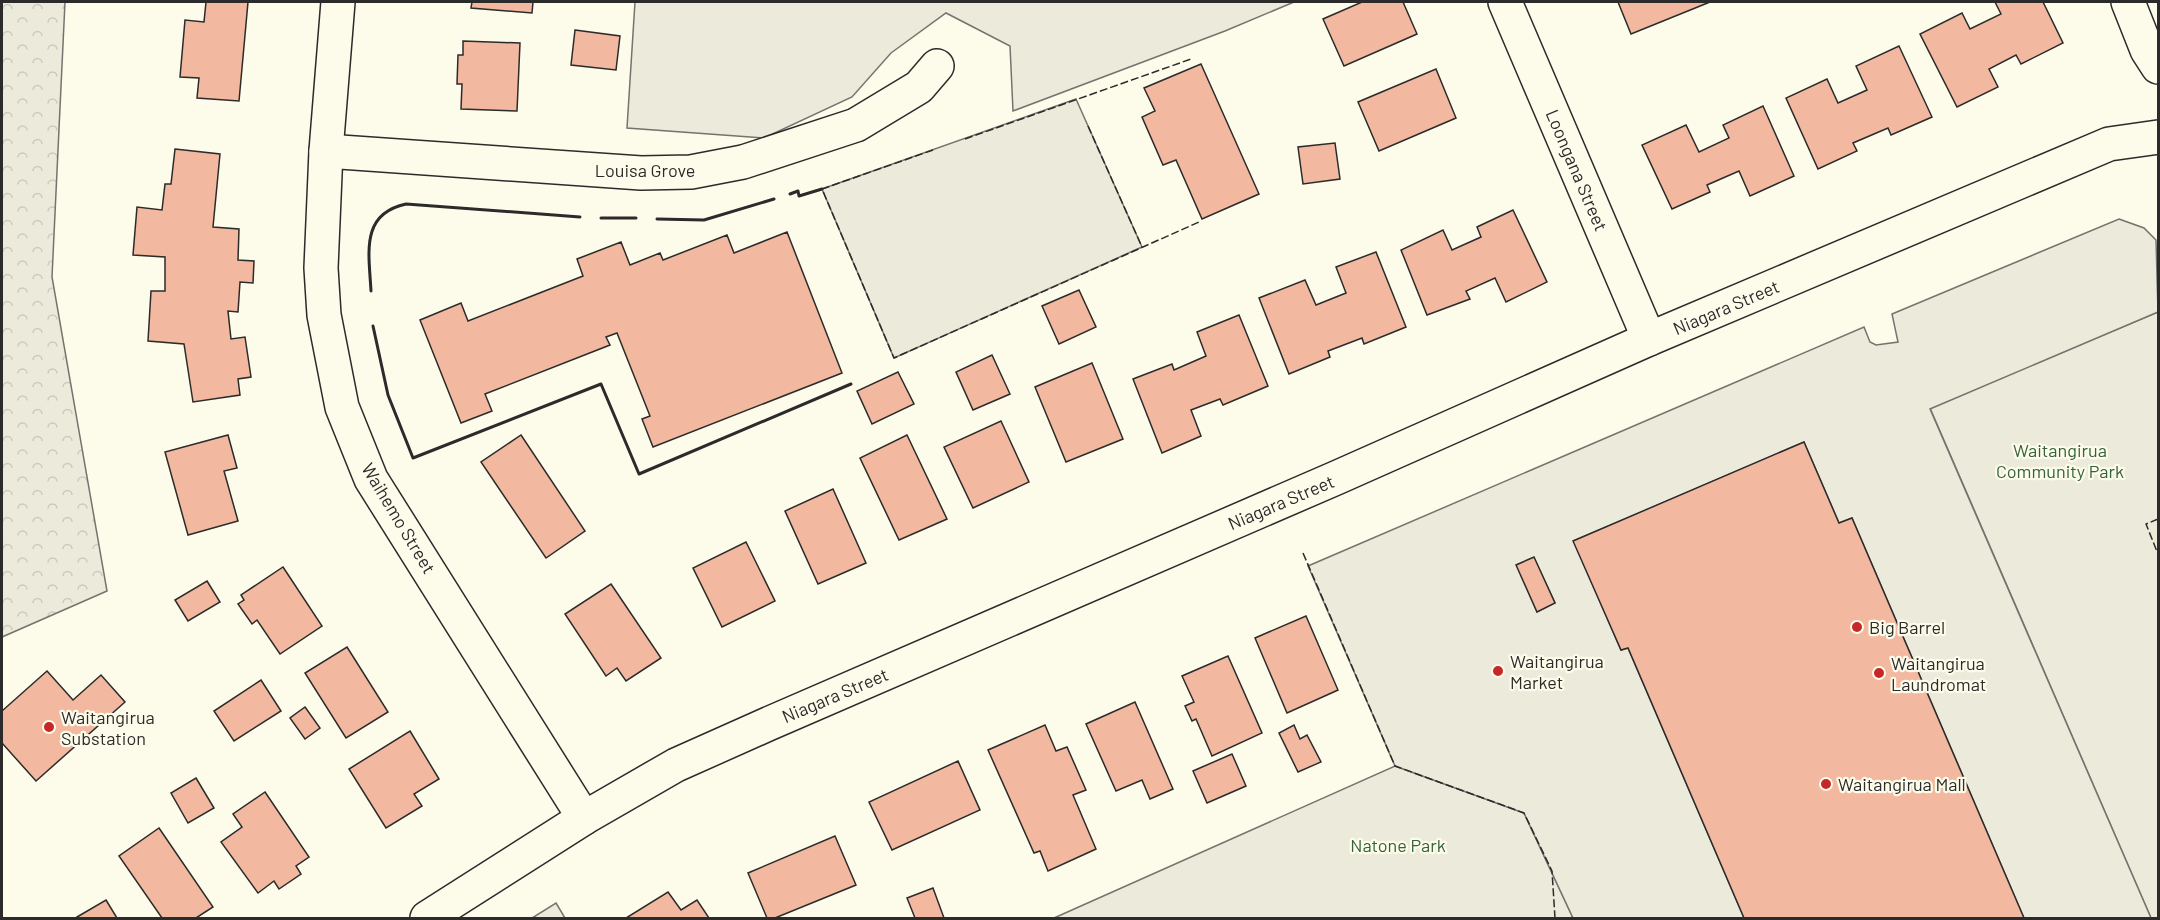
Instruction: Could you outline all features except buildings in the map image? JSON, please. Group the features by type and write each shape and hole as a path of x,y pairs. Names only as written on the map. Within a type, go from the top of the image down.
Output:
{"street":[{"name":"Waihemo Street","path":"338,2 326,151 321,268 323,303 342,407 371,479 584,818"},
{"name":"Loongana Street","path":"1504,2 1649,339"},
{"path":"2128,2 2147,50 2158,68"},
{"name":"Louisa Grove","path":"326,151 612,172 691,172 743,162 856,125 919,87 937,66"},
{"name":"Niagara Street","path":"427,918 584,818 676,765 1325,483 1649,339 2109,144 2158,137"}],"green space":[{"path":"2,2 65,2 52,277 107,591 2,637"},
{"path":"635,2 1294,2 1225,31 1013,111 1010,46 946,13 891,53 852,97 764,138 627,128"},
{"name":"Waitangirua Community Park","path":"2158,312 2158,918 2151,918 1930,408"},
{"name":"Natone Park","path":"1395,766 1524,813 1573,918 1054,918"},
{"path":"556,903 565,918 532,918"}],"shaded area":[{"path":"1076,99 1142,247 894,358 822,189"},
{"path":"2119,219 2144,228 2156,240 2158,312 1930,409 2151,918 2024,918 1852,518 1839,523 1804,442 1574,541 1621,650 1628,648 1744,918 1573,918 1524,813 1395,766 1308,566 1864,327 1870,342 1876,345 1898,342 1892,314","holes":["1534,558 1555,603 1537,612 1517,565"]}],"fence":[{"path":"965,139 1191,59"},
{"path":"1088,126 1142,247"},
{"path":"933,150 822,189 894,358 1199,222"},
{"path":"2158,519 2146,524 2158,554"},
{"path":"1303,553 1395,766 1524,813 1552,871 1555,918"}],"wall":[{"path":"790,194 798,191 799,196 822,189"},
{"path":"657,219 704,220 774,199"},
{"path":"371,291 369,263 371,237 374,226 381,216 391,209 406,204 580,217"},
{"path":"601,218 636,218"},
{"path":"373,326 388,395 413,458 601,384 639,474 851,384"}],"place":[{"name":"Big Barrel","path":"1857,627"},
{"name":"Waitangirua Market","path":"1498,671"},
{"name":"Waitangirua Laundromat","path":"1879,673"},
{"name":"Waitangirua Substation","path":"49,727"},
{"name":"Waitangirua Mall","path":"1826,784"}]}
